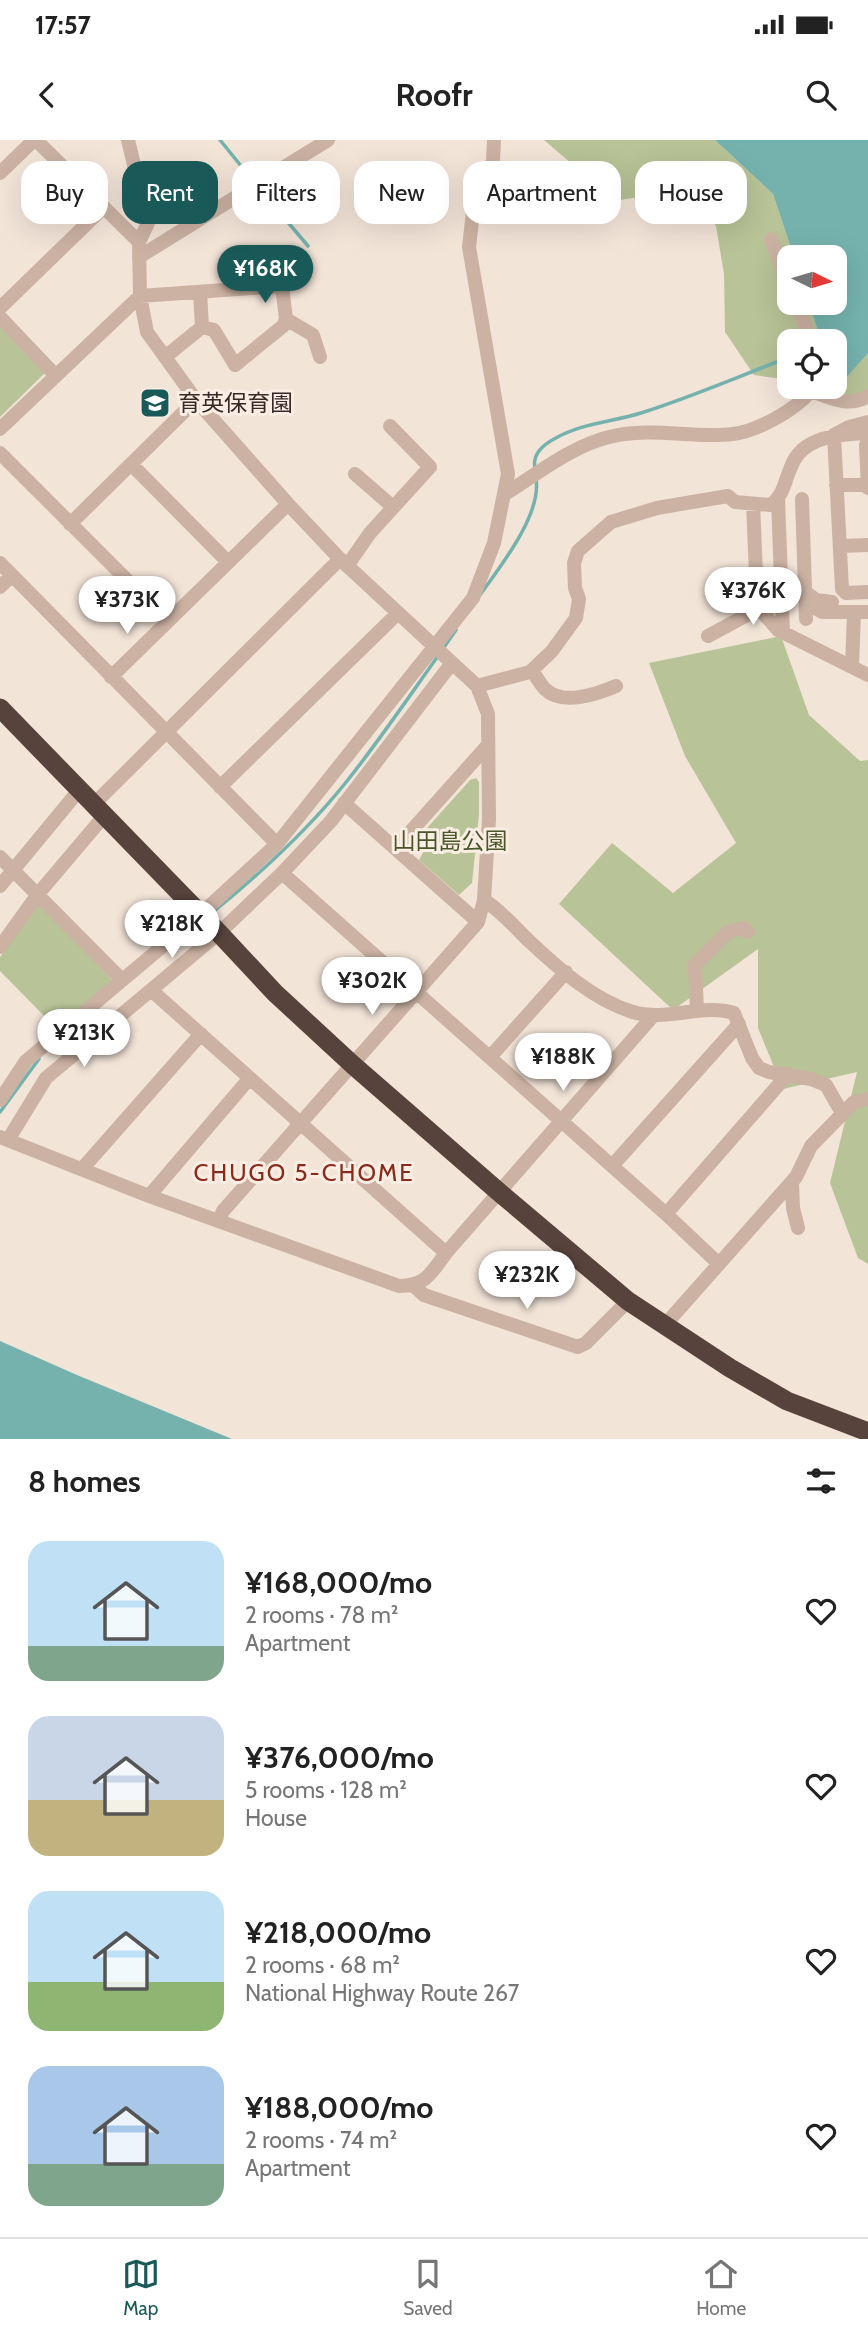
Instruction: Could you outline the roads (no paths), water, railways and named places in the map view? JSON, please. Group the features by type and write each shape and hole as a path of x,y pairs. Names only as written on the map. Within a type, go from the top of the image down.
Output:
{"highway":[{"path":"0,708 275,993 353,1065 628,1301 730,1368 787,1401 868,1432"}],"street":[{"path":"0,173 35,140 57,161"},
{"path":"128,140 148,223 139,242 140,296 147,332 196,400 288,504 344,562 477,686 488,714 489,819 484,900 478,922 223,1211 219,1220"},
{"path":"139,257 328,140"},
{"path":"0,1100 26,1062 121,979 282,873 331,821 442,653 472,598 494,543 508,474 469,247 474,203 493,161 494,140"},
{"path":"108,210 139,242"},
{"path":"0,308 86,224"},
{"path":"771,239 777,255"},
{"path":"0,429 140,296 209,289 282,286 286,319 283,326 235,365 214,330 202,327"},
{"path":"200,292 202,327"},
{"path":"0,317 56,376"},
{"path":"286,319 313,335 320,357"},
{"path":"165,357 202,327"},
{"path":"834,399 856,403 868,396"},
{"path":"505,494 566,456 605,438 635,431 734,434 766,423 800,405 804,399"},
{"path":"70,524 196,400"},
{"path":"477,686 533,670 552,651 576,618 579,599 575,588 573,563 578,551 611,522 657,508 728,496 734,502 771,505 782,496 797,455 809,445 849,427 868,422"},
{"path":"0,947 100,810 166,732 344,562 430,467 390,426"},
{"path":"834,435 867,439 868,486 836,485"},
{"path":"834,435 842,589 846,593 868,592"},
{"path":"0,453 168,621"},
{"path":"131,464 228,561"},
{"path":"355,474 393,508"},
{"path":"779,499 783,632"},
{"path":"802,499 806,619"},
{"path":"111,677 288,504"},
{"path":"754,504 757,596 764,614 783,632 868,675"},
{"path":"840,546 868,545"},
{"path":"0,563 277,844"},
{"path":"0,587 12,575"},
{"path":"806,598 822,612 861,612 852,667"},
{"path":"806,598 832,602"},
{"path":"708,636 762,607"},
{"path":"220,787 398,612"},
{"path":"442,653 151,990 46,1078 4,1139 149,1196 399,1286 414,1286 426,1280 446,1253 653,1016"},
{"path":"533,670 545,690 555,696 591,697 616,686"},
{"path":"396,848 488,745"},
{"path":"0,886 80,789"},
{"path":"344,803 478,922"},
{"path":"0,856 121,979"},
{"path":"282,873 719,1264"},
{"path":"484,900 600,999 633,1012 653,1016 719,1008 734,1013 752,1058 760,1068 826,1084 842,1112"},
{"path":"697,1011 695,965 728,932 743,928 748,932"},
{"path":"490,1057 566,972"},
{"path":"151,990 446,1253"},
{"path":"612,1166 739,1024"},
{"path":"82,1169 201,1034"},
{"path":"666,1214 788,1074"},
{"path":"149,1196 249,1079"},
{"path":"664,1326 792,1182 811,1146 854,1102 868,1099"},
{"path":"792,1182 793,1208 798,1228"},
{"path":"414,1286 424,1295 578,1346 586,1343 628,1301"}],"water":[{"path":"715,140 868,140 868,353 847,377 847,329 817,329 813,315 847,315 847,245 790,245 773,194 747,170 747,161 738,161"},
{"path":"0,1341 77,1375 232,1439 0,1439"}],"waterway":[{"path":"220,140 237,161"},
{"path":"289,224 308,246"},
{"path":"535,468 535,458 539,450 564,434 659,407 777,362"},
{"path":"480,595 526,524 533,508 536,479"},
{"path":"442,650 456,630"},
{"path":"213,912 283,850 332,799 438,656"},
{"path":"0,1112 39,1059"}],"place":[{"name":"育英保育園","path":"155,403"}],"district":[{"name":"CHUGO 5-CHOME","path":"304,1173"}],"park label":[{"name":"山田島公園","path":"450,841"}]}
